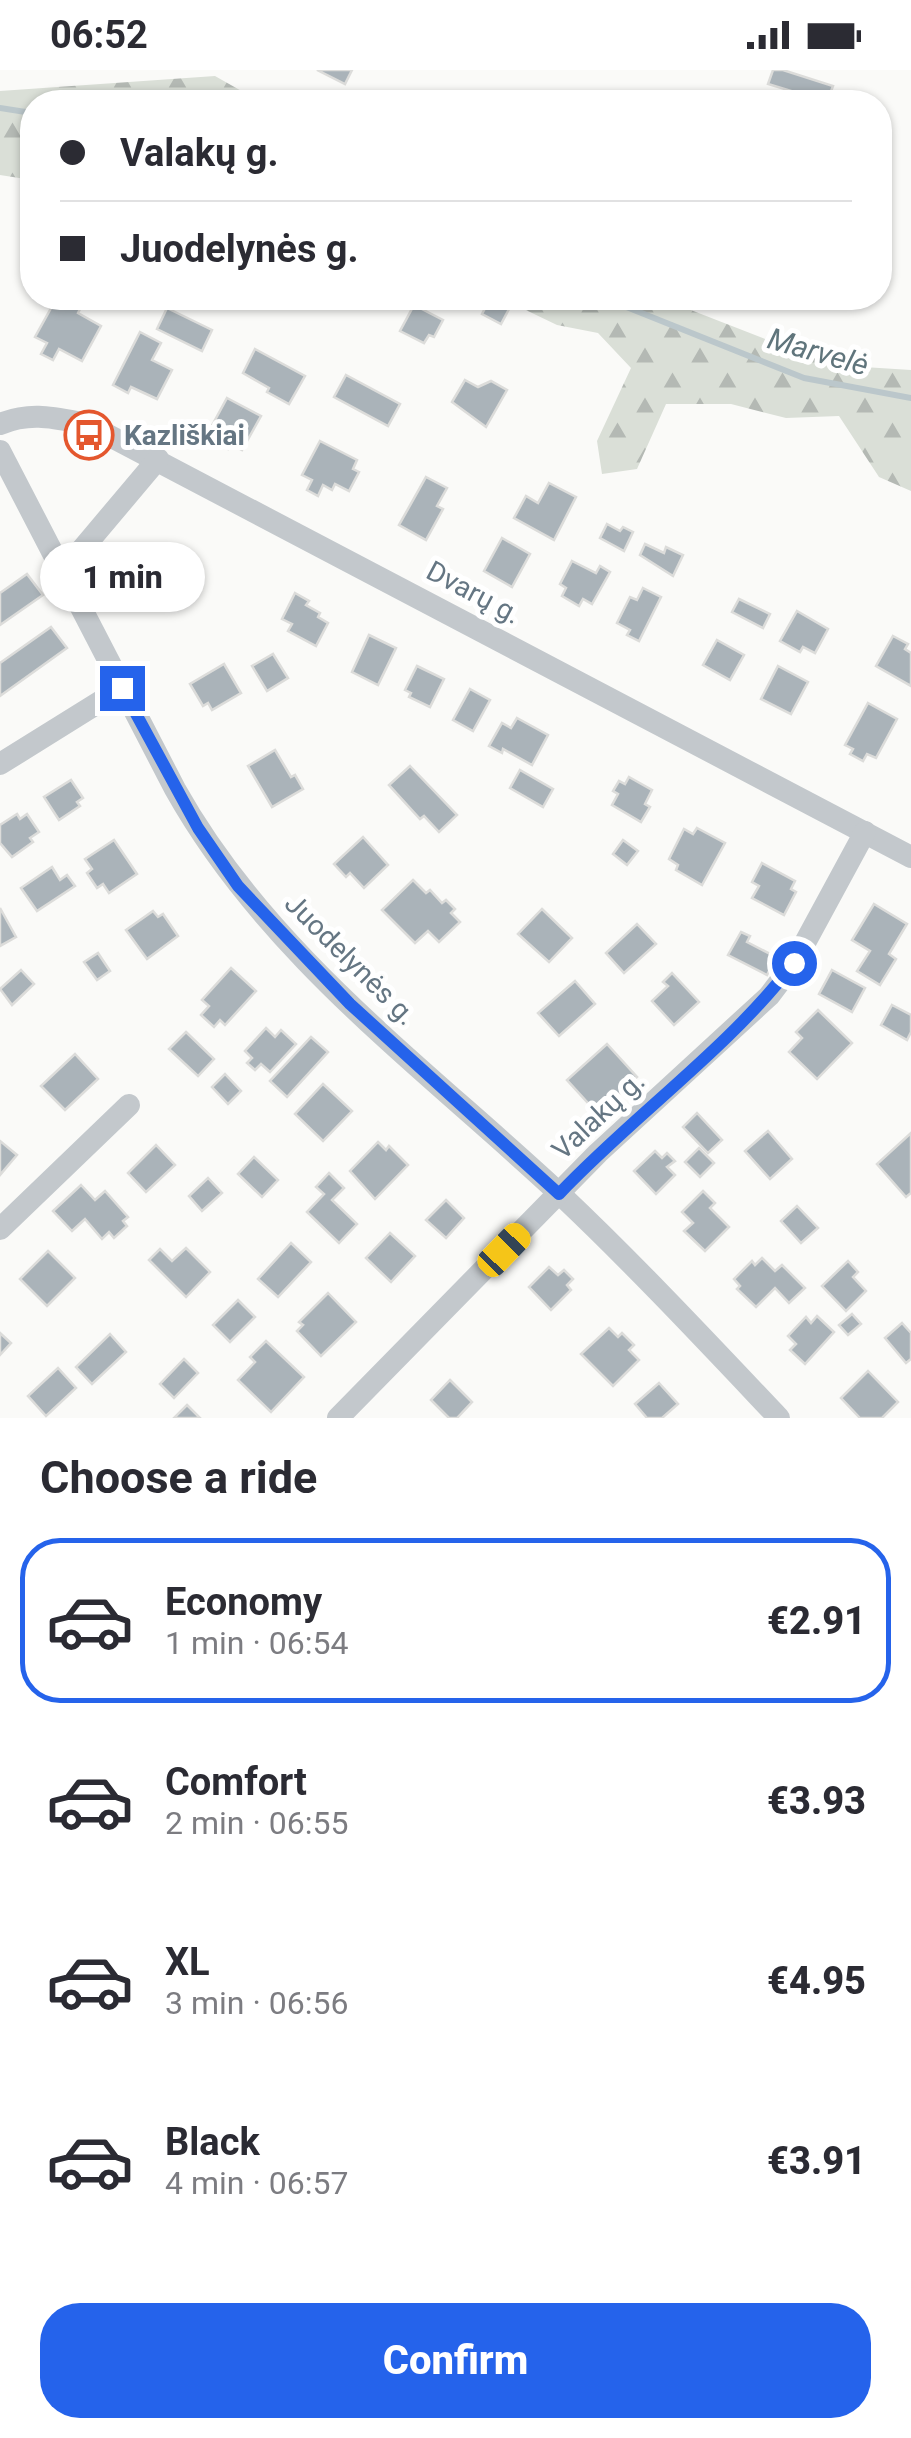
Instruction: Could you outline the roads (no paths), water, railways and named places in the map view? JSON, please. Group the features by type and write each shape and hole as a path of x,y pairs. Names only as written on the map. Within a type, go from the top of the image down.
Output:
{"street":[{"name":"Dvarų g.","path":"0,424 16,417 41,414 87,424 911,857"},
{"name":"Juodelynės g.","path":"0,451 198,828 238,886 350,1004 559,1194 660,1292 779,1418"},
{"path":"62,574 158,459"},
{"path":"0,764 122,688"},
{"name":"Valakų g.","path":"338,1418 598,1153 769,996 794,963 865,832"},
{"path":"0,1229 128,1105"}],"waterway":[{"name":"Marvelė","path":"0,108 20,111"},
{"name":"Marvelė","path":"634,310 804,378 911,398"}],"place":[{"name":"Kazliškiai","path":"89,435"}]}
